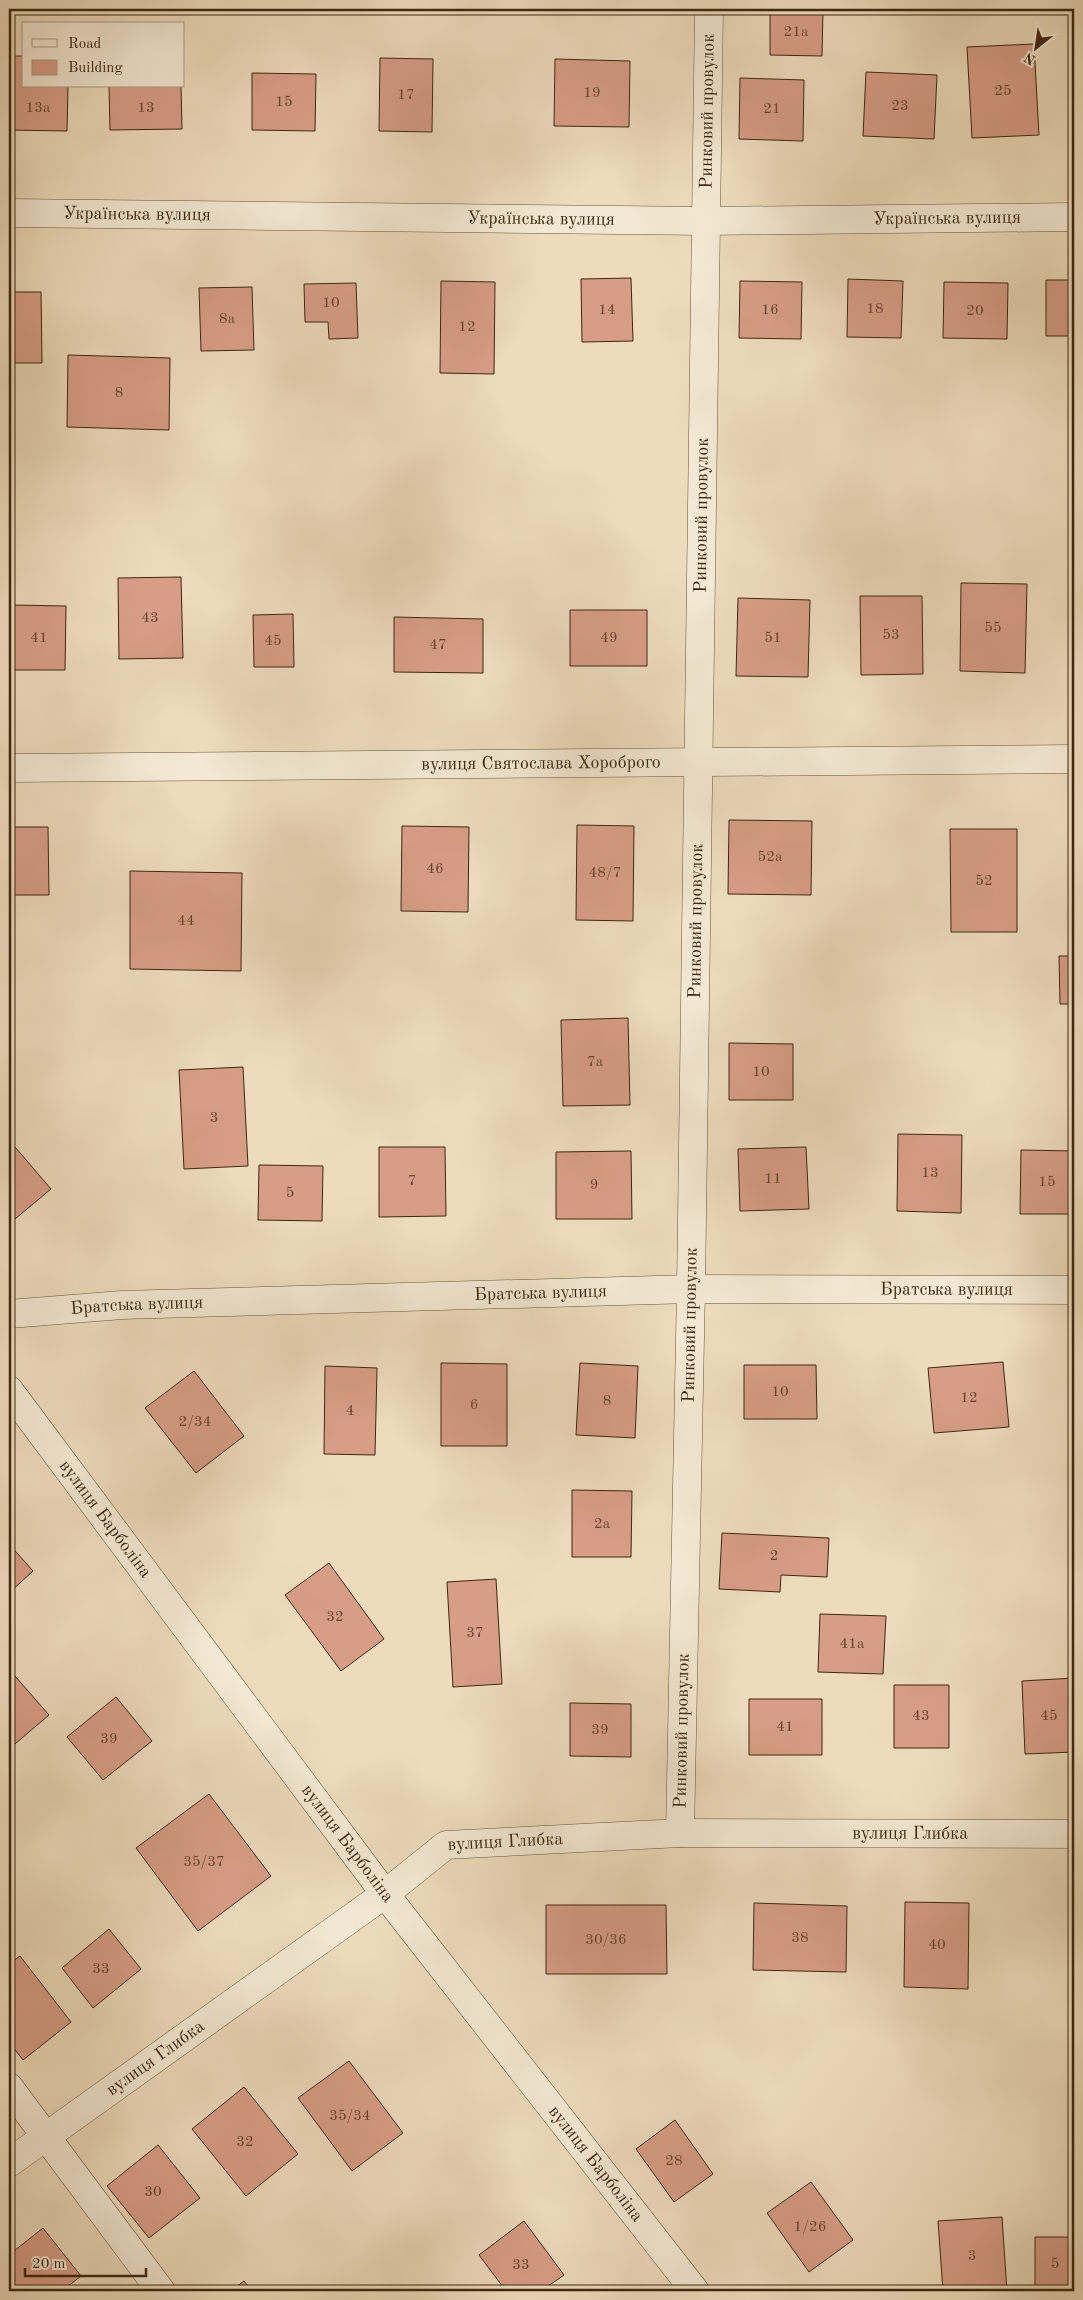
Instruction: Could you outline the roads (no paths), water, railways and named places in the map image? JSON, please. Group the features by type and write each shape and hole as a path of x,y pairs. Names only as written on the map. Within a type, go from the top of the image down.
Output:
{"street":[{"name":"Ринковий провулок","path":"680,1834 692,1289 709,9"},
{"name":"Українська вулиця","path":"9,213 706,221 1074,217"},
{"name":"вулиця Святослава Хороброго","path":"9,768 1074,759"},
{"name":"Братська вулиця","path":"9,1314 122,1305 692,1289 1074,1290"},
{"name":"вулиця Барболіна","path":"9,1390 385,1894 695,2291"},
{"name":"вулиця Глибка","path":"9,2163 385,1894 446,1845 680,1834 1074,1834"},
{"path":"9,2087 160,2291"}]}
